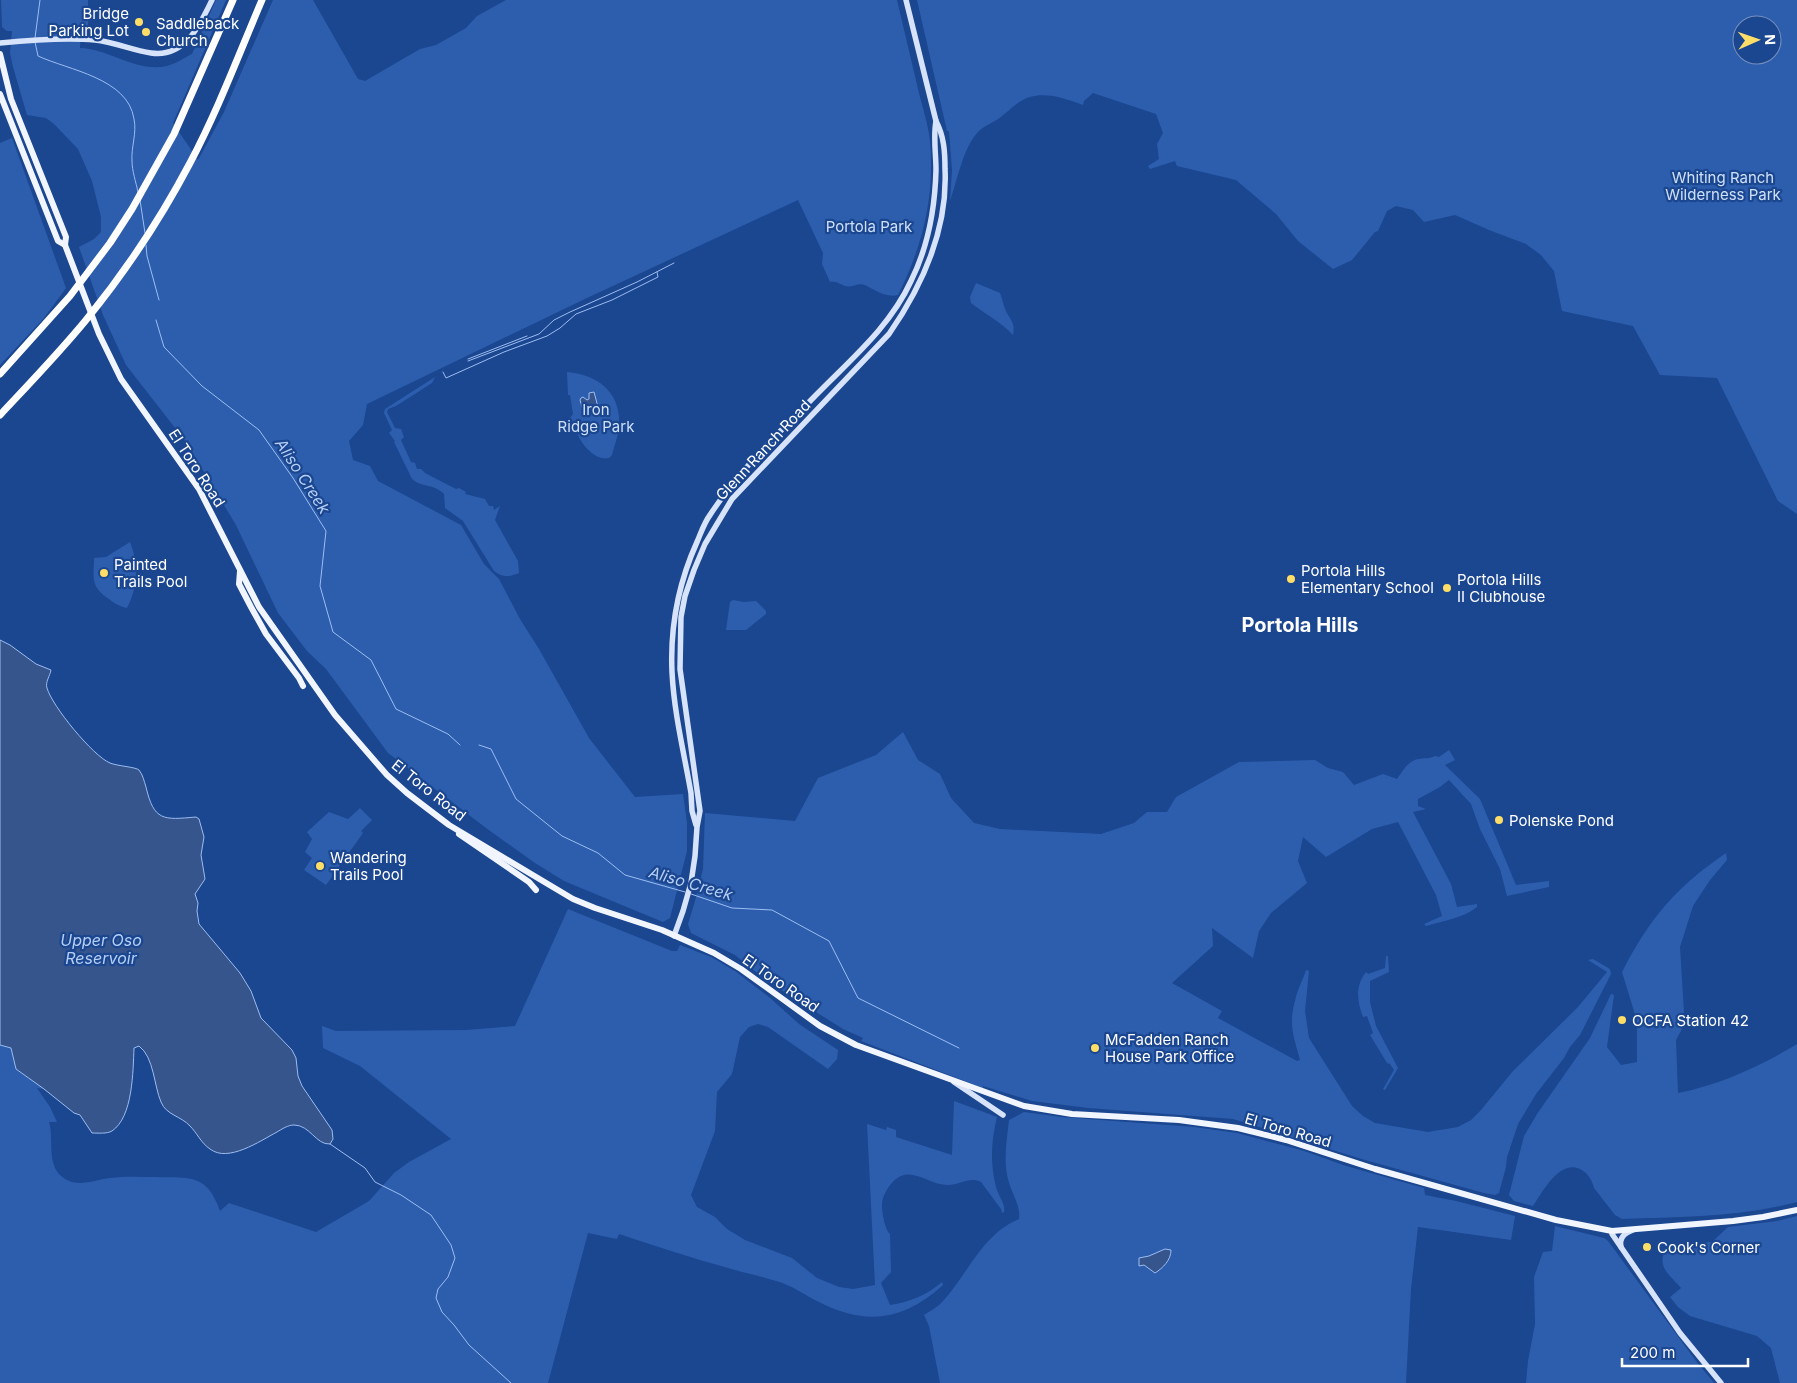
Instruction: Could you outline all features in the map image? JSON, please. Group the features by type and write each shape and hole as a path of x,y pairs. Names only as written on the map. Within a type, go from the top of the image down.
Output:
{"highway":[{"path":"0,374 66,301 110,243 132,209 174,134 233,0"},
{"path":"0,415 77,331 103,299 140,247 191,162 212,118 262,0"}],"main road":[{"path":"0,43 81,39 97,40 153,53 166,52 191,38 212,0"},
{"name":"Glenn Ranch Road","path":"674,936 691,883 700,811 700,800 680,680 679,658 681,617 685,596 694,570 704,544 732,498 889,334 912,298 922,278 934,248 940,224 946,184 942,133 936,121 906,0"},
{"name":"El Toro Road","path":"0,54 11,99 66,237 65,246 109,356 121,379 200,490 259,607 334,715 387,775 406,793 449,825 573,899 662,930 723,958 836,1035 877,1054 1002,1100 1041,1110 1072,1114 1178,1120 1238,1128 1286,1140 1375,1169 1556,1220 1612,1231 1748,1220 1797,1210"},
{"name":"El Toro Road","path":"0,94 58,241 65,246"},
{"name":"Glenn Ranch Road","path":"697,827 692,811 691,793 672,673 673,623 678,591 689,559 708,517 727,490 757,455 885,324 911,282 924,248 934,202 936,168 934,132 936,121"},
{"path":"240,569 239,584 251,607 266,634 303,686"},
{"path":"449,825 451,829 484,853 529,882 536,890"},
{"name":"El Toro Road","path":"953,1081 1003,1115"},
{"path":"1628,1260 1621,1245 1621,1240 1624,1235 1637,1229"},
{"path":"1612,1231 1628,1260 1680,1333 1721,1383"}],"green space":[{"name":"Portola Park","path":"1,0 88,0 88,27 81,28 80,48 102,52 134,64 156,67 170,65 192,54 216,0 226,0 173,123 198,160 224,112 273,0 313,0 358,79 365,81 420,49 436,45 466,28 477,16 506,0 897,0 928,128 931,161 929,201 925,220 914,258 898,295 885,294 862,284 845,286 836,282 830,282 822,264 823,253 798,200 587,298 367,404 363,425 349,441 353,460 370,466 378,481 461,525 484,564 499,579 589,738 635,797 683,794 687,823 687,851 670,918 663,922 564,881 486,828 388,753 326,669 307,651 278,613 236,525 186,442 126,365 103,315 79,247 94,239 101,232 101,217 92,181 78,149 54,124 46,118 27,115 10,53 12,31 7,31 2,27"},
{"name":"Whiting Ranch Wilderness Park","path":"917,0 1797,0 1797,514 1778,501 1717,378 1660,375 1633,326 1562,311 1554,271 1541,255 1526,244 1455,215 1424,222 1413,210 1396,206 1387,211 1378,231 1375,232 1352,260 1333,269 1298,241 1276,214 1236,180 1177,166 1175,161 1150,169 1148,166 1159,159 1157,144 1163,133 1156,114 1093,93 1084,101 1083,105 1043,95 1026,98 983,128 977,133 968,148 950,201 952,170 949,131 947,131"},
{"path":"12,138 66,288 44,318 0,365 0,143"},
{"path":"976,283 1000,293 1005,309 1013,324 1013,335 971,303 970,297"},
{"name":"Iron Ridge Park","path":"567,372 589,377 598,382 606,388 617,405 619,416 618,435 612,455 609,458 594,455 582,442 576,431 570,418 573,414 570,395 568,395"},
{"path":"435,377 432,383 388,409 387,412 395,428 401,429 404,437 401,440 411,462 415,463 417,469 421,469 456,489 459,488 466,492 465,494 485,499 489,506 493,506 494,510 500,506 495,520 518,561 519,573 506,576 494,571 463,521 445,508 444,494 436,488 420,484 412,479 395,441 389,433 392,430 384,413 385,409"},
{"path":"130,542 135,559 136,575 131,600 127,608 113,602 97,588 94,580 94,558 106,557"},
{"path":"733,600 744,602 756,601 766,611 766,614 746,630 726,630 730,602"},
{"path":"903,732 918,760 940,774 951,798 974,823 1000,829 1101,834 1134,823 1147,812 1167,812 1176,797 1239,762 1315,760 1328,768 1343,772 1354,785 1383,774 1397,779 1412,761 1421,758 1439,757 1449,750 1455,760 1445,765 1480,799 1516,885 1549,881 1549,887 1507,896 1500,869 1480,829 1471,804 1449,780 1418,799 1418,806 1426,809 1413,812 1451,884 1457,907 1477,904 1477,907 1472,911 1453,919 1426,926 1424,924 1442,916 1436,895 1398,822 1372,829 1326,857 1303,837 1298,861 1307,883 1271,913 1259,931 1253,958 1212,928 1213,946 1172,983 1222,1011 1218,1018 1297,1061 1300,1060 1292,1029 1292,1015 1298,990 1306,970 1309,971 1305,1011 1309,1038 1352,1106 1363,1116 1375,1123 1428,1132 1458,1127 1471,1120 1513,1071 1578,1007 1607,972 1588,960 1593,959 1610,969 1611,974 1580,1035 1536,1094 1518,1124 1507,1157 1499,1193 1495,1195 1484,1193 1365,1160 1233,1119 1088,1108 1032,1101 983,1086 983,1088 861,1041 863,1038 843,1029 770,983 735,955 691,933 688,924 703,869 705,813 795,821 818,778 876,755"},
{"path":"360,808 372,820 361,831 363,833 326,885 304,870 312,858 305,852 312,839 307,832 329,812 348,819"},
{"path":"1726,853 1727,860 1710,880 1693,906 1680,947 1684,1012 1683,1027 1676,1040 1678,1093 1693,1090 1739,1074 1797,1044 1797,1202 1754,1211 1688,1217 1622,1219 1615,1215 1594,1188 1587,1175 1580,1169 1573,1167 1565,1169 1552,1178 1533,1206 1514,1201 1509,1195 1524,1136 1537,1114 1590,1038 1611,994 1614,995 1607,1047 1621,1065 1637,1062 1637,1021 1622,972 1632,953 1665,905 1692,879"},
{"path":"568,909 672,951 677,951 680,945 711,957 735,971 769,997 799,1024 838,1050 837,1059 828,1069 768,1027 758,1024 749,1027 740,1037 732,1074 717,1092 715,1131 691,1195 697,1207 715,1217 727,1229 745,1240 792,1258 817,1278 839,1287 853,1289 875,1285 867,1124 886,1130 887,1127 896,1130 896,1137 952,1155 954,1101 997,1117 992,1143 992,1161 996,1187 1003,1203 1004,1212 1002,1213 981,1182 977,1180 948,1185 918,1176 905,1175 891,1184 884,1197 882,1205 883,1217 890,1234 891,1272 881,1283 890,1305 918,1297 942,1282 943,1285 929,1297 900,1312 870,1317 854,1315 838,1310 788,1285 770,1279 734,1270 619,1234 617,1239 588,1233 548,1383 0,1383 0,1045 11,1048 16,1069 44,1089 37,1088 50,1107 57,1122 49,1122 53,1162 59,1174 65,1179 71,1182 84,1183 121,1177 187,1178 203,1184 209,1190 220,1211 229,1203 316,1232 369,1201 394,1173 409,1162 451,1139 360,1066 323,1048 322,1026 336,1031 466,1030 515,1026"},
{"path":"1386,956 1388,956 1389,972 1370,981 1370,1002 1376,1026 1398,1068 1385,1090 1383,1089 1394,1070 1387,1063 1370,1035 1373,1033 1367,1016 1363,1017 1358,994 1362,977 1366,972 1368,974 1385,968"},
{"path":"1024,1112 1061,1117 1194,1127 1237,1133 1304,1151 1346,1166 1424,1188 1425,1195 1515,1216 1511,1240 1418,1227 1411,1289 1406,1383 940,1383 929,1326 924,1315 943,1301 985,1244 995,1234 1019,1219 1019,1209 1009,1184 1006,1150 1009,1120"},
{"path":"1797,1216 1797,1383 1780,1383 1771,1348 1757,1336 1690,1316 1678,1307 1670,1297 1681,1288 1664,1268 1663,1258 1668,1245 1712,1242 1728,1227 1777,1221"},
{"path":"1555,1226 1604,1238 1608,1241 1714,1383 1526,1383 1535,1324 1534,1277 1543,1252 1552,1251"}],"water":[{"path":"594,392 598,407 589,407 583,410 581,398 583,397 587,400 589,399 589,393"},
{"name":"Upper Oso Reservoir","path":"0,640 36,664 51,670 47,681 47,688 50,696 65,718 84,741 103,759 113,764 139,770 149,798 157,812 168,818 196,817 199,819 204,837 201,855 205,879 195,894 198,903 199,924 240,973 251,991 261,1018 292,1050 296,1058 298,1076 302,1086 332,1130 333,1139 330,1144 321,1141 304,1128 294,1125 285,1127 244,1149 226,1154 217,1153 204,1144 186,1123 163,1106 151,1064 139,1046 134,1048 131,1093 124,1115 112,1131 92,1133 80,1115 74,1113 16,1069 11,1048 0,1045"},
{"path":"1165,1249 1171,1250 1170,1257 1164,1266 1155,1273 1144,1265 1139,1266 1139,1258"}],"waterway":[{"name":"Aliso Creek","path":"35,38 40,0"},
{"name":"Aliso Creek","path":"35,42 38,56 95,77 121,94 129,105 135,124 132,165 138,192"},
{"name":"Aliso Creek","path":"140,200 145,233"},
{"name":"Aliso Creek","path":"146,245 147,256 159,300"},
{"path":"468,361 539,334 554,320 674,263"},
{"path":"443,372 446,378 504,352 547,336 576,314 612,300 658,277 657,272"},
{"name":"Aliso Creek","path":"156,320 164,347 202,386 259,430 293,478 326,531 320,586 333,632 371,660 396,709 448,734 460,745"},
{"path":"468,359 527,336"},
{"name":"Aliso Creek","path":"479,745 491,749 516,799 562,836 598,853 625,875 685,892"},
{"name":"Aliso Creek","path":"691,894 732,908 772,910 829,941 858,998 959,1048"},
{"path":"330,1144 365,1168 375,1182 401,1195 431,1215 451,1245 455,1258 448,1277 438,1289 436,1298 442,1312 469,1345 511,1383"}],"place":[{"name":"Bridge Parking Lot","path":"139,22"},
{"name":"Saddleback Church","path":"146,32"},
{"name":"Painted Trails Pool","path":"104,573"},
{"name":"Portola Hills Elementary School","path":"1291,579"},
{"name":"Portola Hills II Clubhouse","path":"1447,588"},
{"name":"Polenske Pond","path":"1499,820"},
{"name":"Wandering Trails Pool","path":"320,866"},
{"name":"OCFA Station 42","path":"1622,1020"},
{"name":"McFadden Ranch House Park Office","path":"1095,1048"},
{"name":"Cook's Corner","path":"1647,1247"}],"district":[{"name":"Portola Hills","path":"1300,625"}]}
